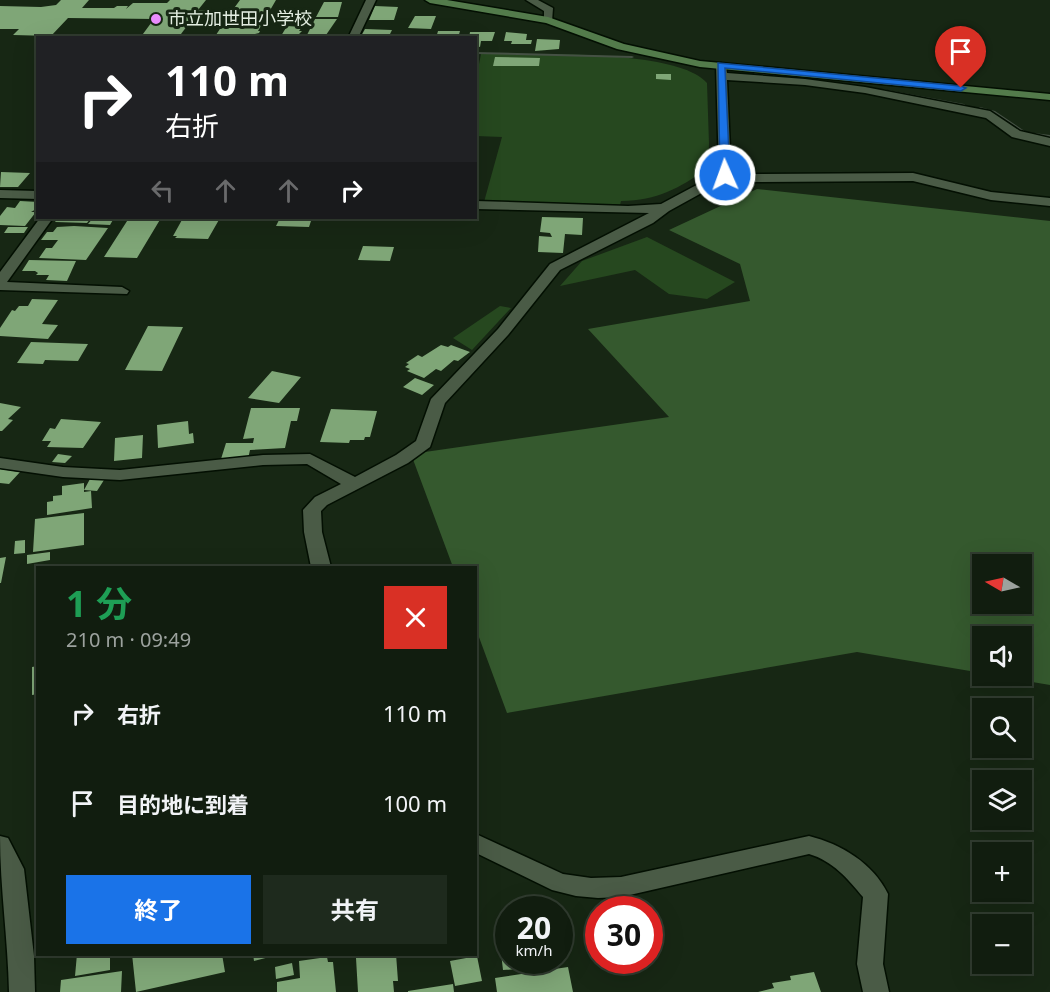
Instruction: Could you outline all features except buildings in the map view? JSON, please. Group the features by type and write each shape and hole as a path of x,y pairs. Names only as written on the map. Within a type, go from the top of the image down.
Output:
{"street":[{"path":"354,36 371,0"},
{"path":"430,0 548,20 621,47 722,71 865,90 990,115 1016,134 1050,142"},
{"path":"531,0 549,10 548,20"},
{"path":"722,71 1050,97"},
{"path":"722,71 725,175"},
{"path":"321,566 313,532 312,510 321,501 402,459 424,443 437,402 503,332 555,267 648,220 664,208 725,175 743,178 913,177 991,196 1050,202"},
{"path":"0,194 36,195"},
{"path":"477,205 628,210 664,208"},
{"path":"0,284 45,219"},
{"path":"0,284 122,291"},
{"path":"0,463 63,472 120,475 263,459 310,459 353,483"},
{"path":"477,843 505,855 527,869 562,883 592,888 621,887 802,846 826,848 853,867 876,894 870,964 876,992"},
{"path":"0,845 12,869 21,956 22,992"}],"green space":[{"path":"481,54 601,56 666,64 691,72 707,83 708,168 667,192 657,196 621,201 620,205 484,202 502,137 477,136 477,74"},
{"path":"757,189 1050,221 1050,685 1032,682 1032,626 972,626 972,671 857,652 507,713 477,632 477,566 453,566 411,454 669,417 588,329 750,301 740,264 669,230"},
{"path":"647,237 735,282 707,299 669,294 635,270 560,286 582,261"},
{"path":"500,306 511,308 472,350 453,338"}],"waterway":[{"path":"477,53 632,57"},
{"path":"755,75 774,77"},
{"path":"882,91 964,106"},
{"path":"980,109 993,112 1024,133 1050,137"}],"place":[{"name":"市立加世田小学校","path":"156,19"}],"route":[{"path":"725,175 721,65 961,88"}]}
